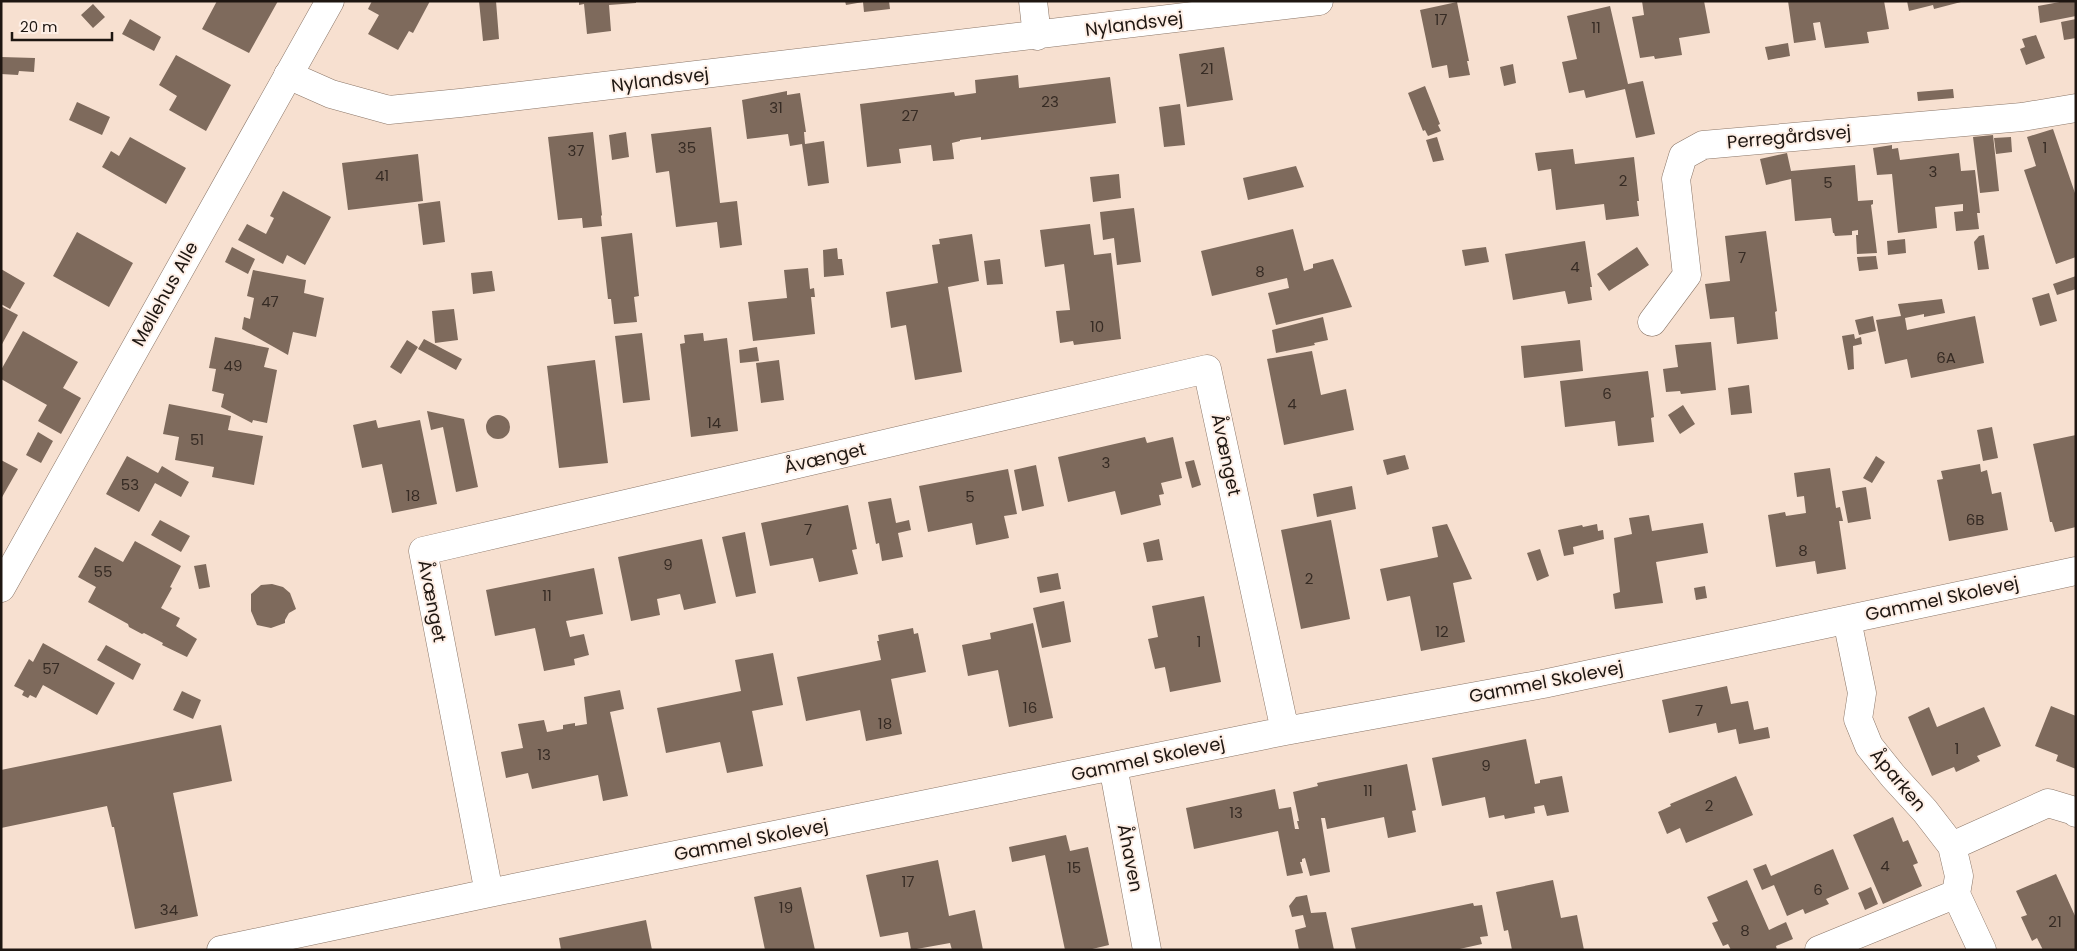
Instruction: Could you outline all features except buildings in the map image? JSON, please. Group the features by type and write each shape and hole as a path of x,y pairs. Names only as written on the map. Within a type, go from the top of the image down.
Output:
{"street":[{"name":"Møllehus Alle","path":"1,588 330,1"},
{"path":"1033,1 1037,36"},
{"name":"Nylandsvej","path":"288,75 331,94 389,110 1037,36 1319,1"},
{"name":"Perregårdsvej","path":"1652,322 1687,275 1676,179 1682,156 1704,145 2022,117 2076,108"},
{"name":"Åvænget","path":"489,893 422,551 1207,369 1285,731"},
{"name":"Gammel Skolevej","path":"221,950 489,893 1285,731 1542,684 2076,571"},
{"name":"Åparken","path":"1847,620 1862,692 1858,719 1869,746 1925,811 1952,846 1959,876 1956,894 1982,950"},
{"name":"Åhaven","path":"1113,766 1147,950"},
{"path":"1952,846 2048,803 2075,810 2076,813"},
{"path":"1819,950 1956,894"}]}
